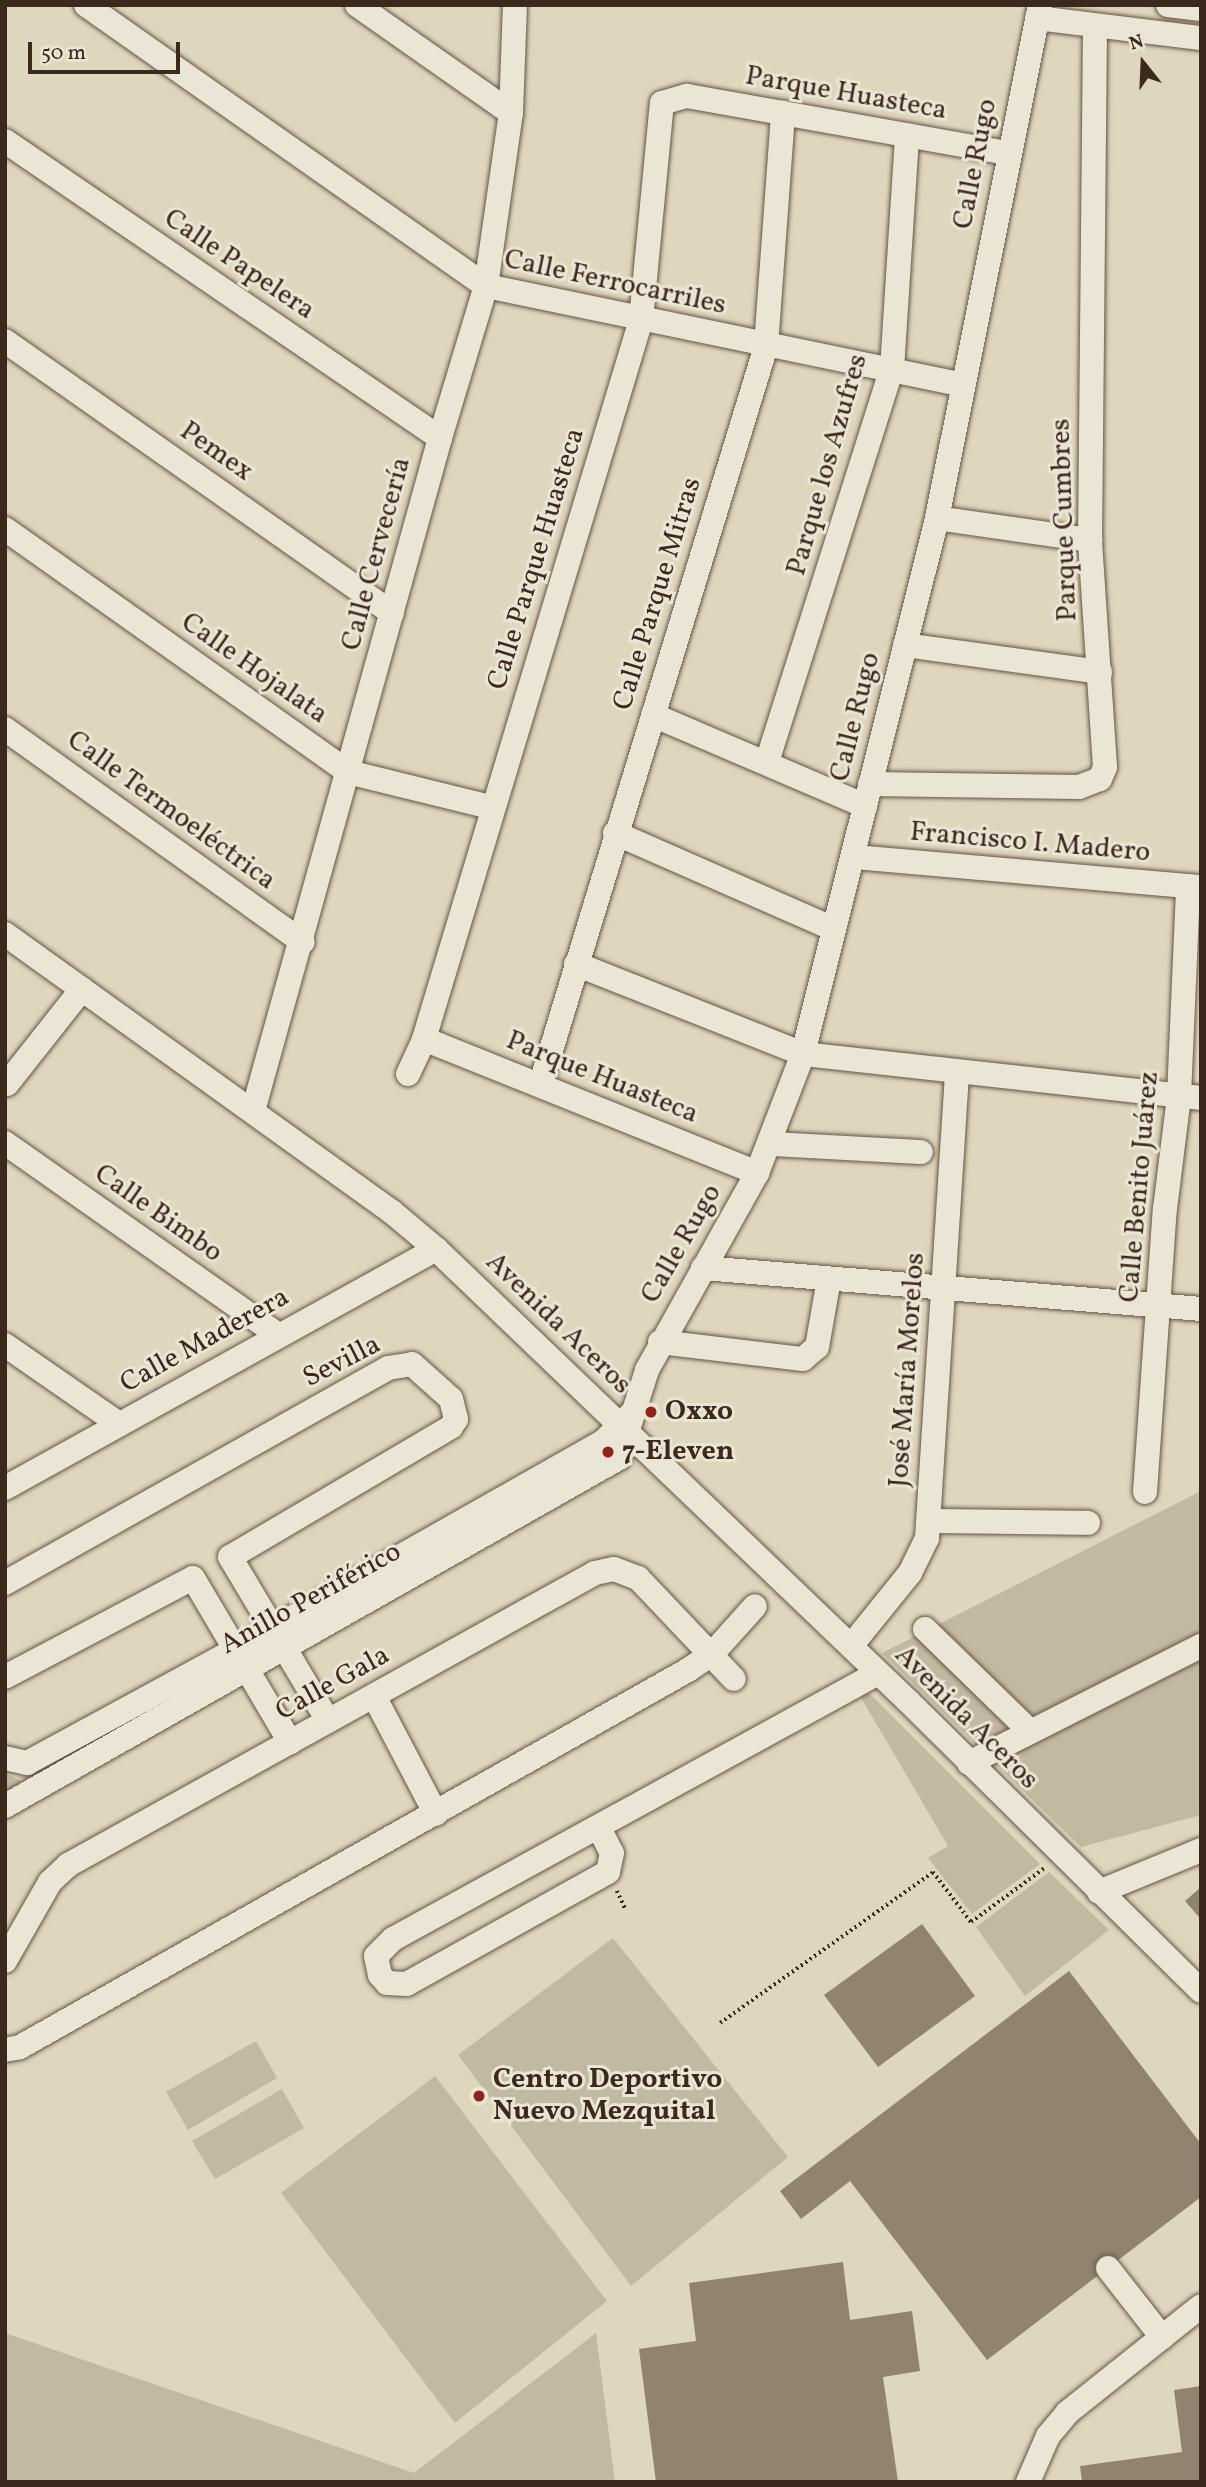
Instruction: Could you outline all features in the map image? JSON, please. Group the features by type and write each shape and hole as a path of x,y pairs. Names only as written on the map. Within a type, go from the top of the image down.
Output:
{"street":[{"name":"Calle Ferrocarriles","path":"86,5 486,286 963,385"},
{"path":"357,5 511,113"},
{"name":"Calle Cervecería","path":"253,1111 303,942 440,438 486,286 511,113 515,5"},
{"path":"1168,5 1201,9"},
{"path":"1038,12 1095,27 1201,38"},
{"name":"Calle Rugo","path":"628,1422 660,1342 771,1144 803,1054 855,858 867,795 937,518 1038,12"},
{"name":"Parque Cumbres","path":"867,795 1079,787 1100,779 1105,767 1090,540 1095,27"},
{"name":"Parque Huasteca","path":"674,96 1008,153"},
{"name":"Calle Parque Huasteca","path":"408,1074 424,1039 491,807 641,320 657,116 662,103 674,96"},
{"name":"Calle Parque Mitras","path":"541,1083 615,833 766,346 783,113"},
{"name":"Parque los Azufres","path":"767,762 892,369 907,135"},
{"name":"Calle Papelera","path":"5,141 440,438"},
{"name":"Pemex","path":"5,341 392,612"},
{"path":"937,518 1090,540"},
{"name":"Calle Hojalata","path":"5,529 348,772 491,807"},
{"path":"905,645 1100,672"},
{"path":"653,715 767,762 867,795"},
{"name":"Calle Termoeléctrica","path":"5,729 303,942"},
{"path":"615,833 834,929"},
{"name":"Francisco I. Madero","path":"855,858 1194,887"},
{"name":"Calle Benito Juárez","path":"1145,1492 1161,1304 1165,1209 1190,1097 1194,887"},
{"name":"Avenida Aceros","path":"5,934 253,1111 436,1250 628,1422 1099,1892 1198,1984"},
{"path":"576,964 803,1054 1190,1097"},
{"path":"6,1084 82,989"},
{"name":"Parque Huasteca","path":"424,1039 541,1083 757,1173"},
{"name":"José María Morelos","path":"851,1646 910,1573 927,1538 957,1073"},
{"name":"Calle Bimbo","path":"5,1143 276,1334"},
{"path":"771,1144 921,1152"},
{"name":"Calle Maderera","path":"5,1488 276,1334 436,1250"},
{"path":"703,1268 1201,1309"},
{"path":"660,1342 803,1359 817,1347 829,1279"},
{"path":"5,1345 119,1424"},
{"name":"Sevilla","path":"5,1583 388,1368 412,1364 451,1399 456,1419 451,1427 230,1557 277,1639"},
{"name":"Anillo Periférico","path":"5,1806 240,1660 520,1502 628,1422"},
{"path":"929,1521 1088,1523"},
{"name":"Calle Gala","path":"5,1961 50,1882 68,1865 595,1573 614,1569 638,1578 734,1679"},
{"path":"5,1677 193,1578 290,1742"},
{"path":"5,2050 20,2047 436,1814 712,1654 755,1606"},
{"path":"925,1629 1030,1731"},
{"path":"277,1639 328,1721"},
{"path":"969,1763 1201,1646"},
{"name":"Anillo Periférico","path":"16,1761 240,1660"},
{"path":"599,1828 612,1853 608,1872 407,1984 387,1983 380,1975 376,1956 380,1947 878,1673"},
{"path":"374,1696 436,1814"},
{"path":"16,1761 37,1787"},
{"path":"1099,1892 1201,1850"},
{"path":"1108,2268 1162,2337"},
{"path":"1028,2482 1048,2436 1067,2413 1201,2306"}],"path":[{"path":"720,2023 933,1872 971,1923 1062,1855"}],"shaded area":[{"path":"1201,1491 1201,1815 1081,1847 882,1653"},
{"path":"867,1691 1040,1864 972,1914 928,1858 948,1846 860,1696"},
{"path":"5,1773 23,1782 5,1800"},
{"path":"1049,1872 1109,1930 1025,1996 976,1927"},
{"path":"613,1938 788,2157 631,2286 458,2055"},
{"path":"256,2041 277,2078 188,2130 166,2092"},
{"path":"435,2076 607,2301 455,2423 281,2193"},
{"path":"282,2089 304,2128 215,2179 192,2141"},
{"path":"5,2333 414,2473 596,2333 615,2482 5,2482"}],"building":[{"path":"1201,1887 1201,1915 1199,1917 1185,1901"},
{"path":"922,1924 975,1996 878,2067 824,1995"},
{"path":"1069,1971 1201,2144 1201,2197 987,2360 850,2181 801,2219 780,2191"},
{"path":"843,2262 850,2320 912,2311 920,2371 883,2377 898,2482 656,2482 639,2349 696,2341 689,2283"},
{"path":"1201,2386 1201,2482 1082,2482 1080,2466 1182,2452 1174,2390"}],"place":[{"name":"Oxxo","path":"651,1412"},
{"name":"7-Eleven","path":"608,1452"},
{"name":"Centro Deportivo Nuevo Mezquital","path":"479,2096"}]}
